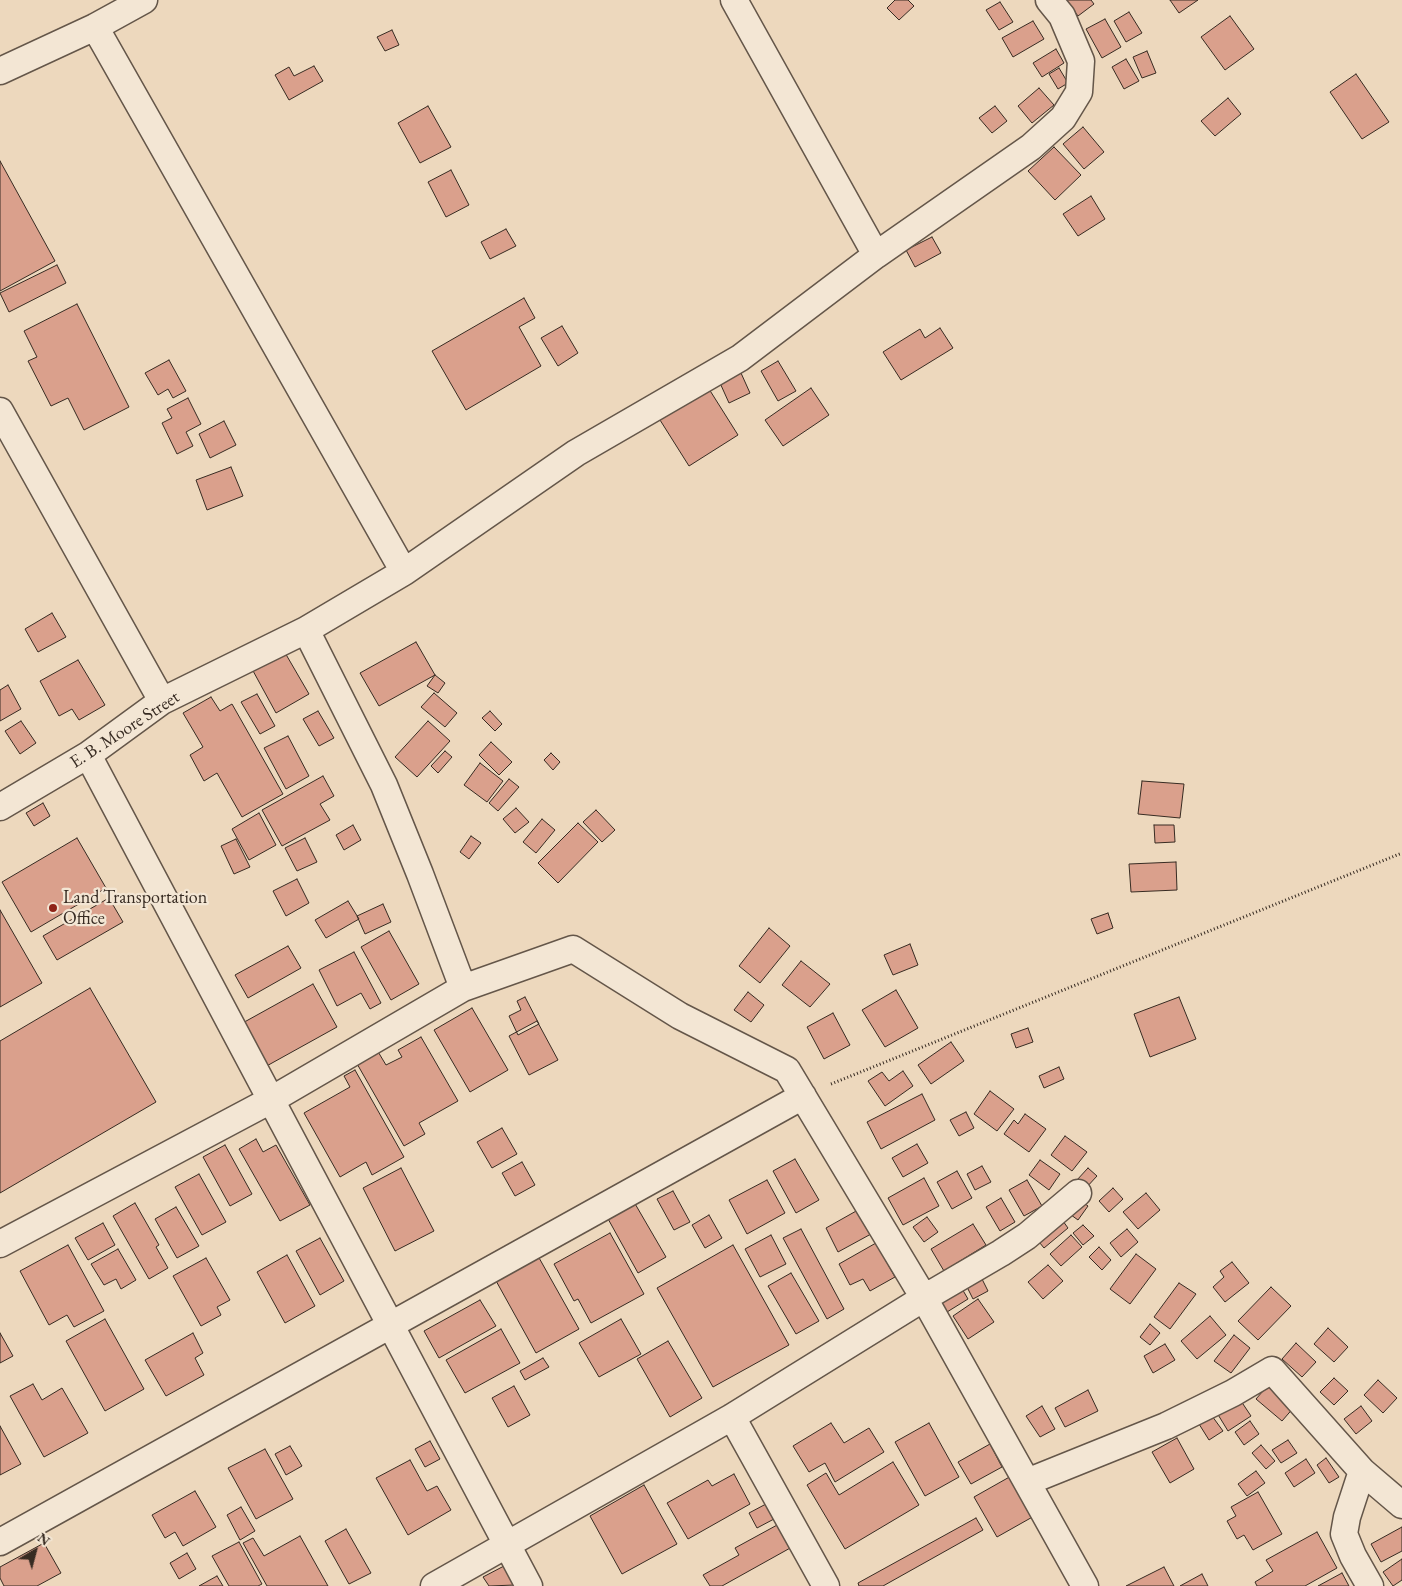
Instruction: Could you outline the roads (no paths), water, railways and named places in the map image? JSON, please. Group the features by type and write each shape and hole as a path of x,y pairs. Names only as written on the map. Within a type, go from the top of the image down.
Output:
{"street":[{"path":"0,70 95,27 144,0"},
{"path":"734,0 876,256"},
{"name":"E. B. Moore Street","path":"0,807 88,755 162,701 306,630 404,572 576,453 740,358 876,256 1031,147 1063,118 1079,92 1081,61 1062,16 1049,0"},
{"path":"95,27 404,572"},
{"path":"0,412 162,701"},
{"path":"306,630 384,785 463,988"},
{"path":"88,755 529,1586"},
{"path":"0,1244 271,1100 463,988 573,949 680,1016 787,1070 924,1298 1085,1586"},
{"path":"0,1542 803,1096"},
{"path":"434,1586 732,1417 924,1298 1001,1253 1027,1236 1078,1193"},
{"path":"1027,1482 1166,1426 1233,1393 1272,1370 1362,1471 1402,1505"},
{"path":"732,1417 826,1586"},
{"path":"1362,1471 1347,1518 1344,1534 1370,1586"}],"place":[{"name":"Land Transportation Office","path":"53,908"}]}
